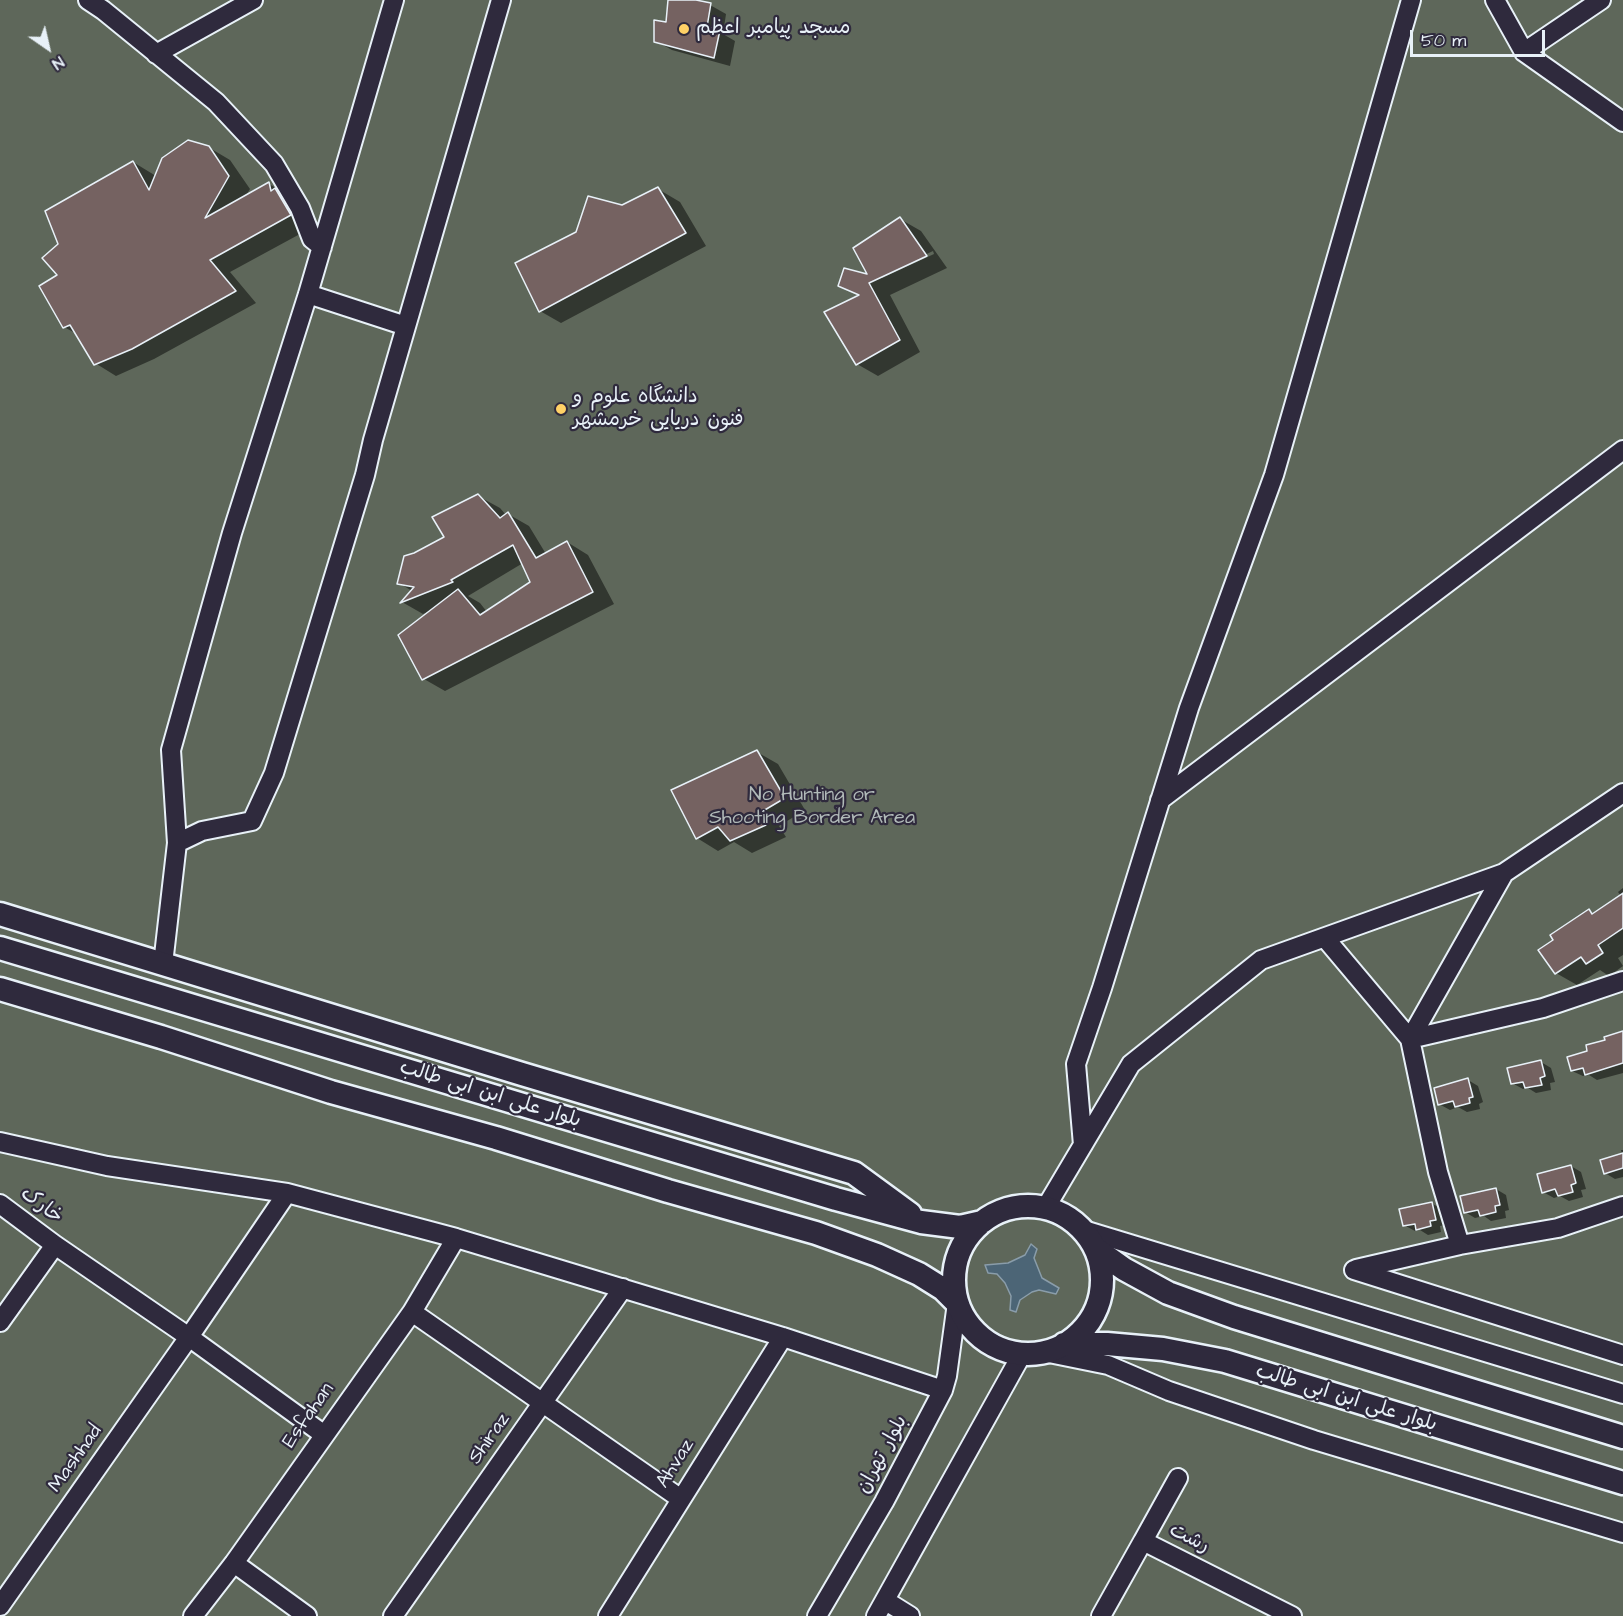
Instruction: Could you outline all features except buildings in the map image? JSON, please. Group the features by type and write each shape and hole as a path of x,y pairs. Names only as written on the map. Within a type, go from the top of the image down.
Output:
{"main road":[{"path":"0,914 854,1173 921,1222"},
{"name":"بلوار علی ابن ابی طالب","path":"0,948 836,1199 921,1222 960,1227 982,1222"},
{"name":"بلوار علی ابن ابی طالب","path":"0,989 161,1036 331,1092 496,1138 668,1191 816,1233 877,1255 920,1274 943,1289 957,1303"},
{"path":"1090,1240 1102,1270 1101,1292 1094,1313 1082,1331 1043,1350 1001,1349 982,1338 967,1322 957,1303 954,1281 957,1259 967,1238 982,1222 1001,1210 1023,1206 1046,1208 1066,1216 1124,1269 1168,1293 1234,1317 1623,1437"},
{"name":"بلوار علی ابن ابی طالب","path":"1043,1350 1107,1344 1163,1349 1225,1361 1623,1483"}],"street":[{"path":"88,0 216,102 274,164 300,208 312,239 322,247"},
{"path":"156,54 253,0"},
{"path":"163,964 177,843 171,750 232,533 308,294 394,0"},
{"path":"177,843 202,831 252,820 274,773 362,485 501,0"},
{"path":"1083,1145 1076,1064 1189,708 1274,475 1412,0"},
{"path":"1495,0 1524,52 1623,122"},
{"path":"1524,52 1601,0"},
{"path":"308,294 406,326"},
{"path":"1160,800 1623,450"},
{"path":"1046,1208 1131,1064 1261,960 1504,873 1623,793"},
{"path":"1410,1039 1504,873"},
{"path":"1324,938 1410,1039 1438,1172 1460,1245"},
{"path":"1410,1039 1543,1008 1623,981"},
{"path":"0,1142 107,1166 286,1193 456,1238 624,1288 943,1390"},
{"name":"Mashhad","path":"0,1606 189,1337 286,1193"},
{"name":"خارک","path":"0,1204 55,1245 189,1337"},
{"path":"1623,1206 1558,1228 1460,1245 1354,1270 1623,1355"},
{"name":"Esfahan","path":"193,1616 234,1563 323,1434 412,1312 456,1238"},
{"path":"1090,1240 1623,1394"},
{"path":"0,1322 55,1245"},
{"name":"Shiraz","path":"393,1616 624,1288"},
{"name":"بلوار تهران","path":"817,1616 884,1502 943,1390 957,1303"},
{"path":"412,1312 681,1499"},
{"path":"189,1337 323,1434"},
{"name":"Ahvaz","path":"608,1616 783,1337"},
{"path":"910,1616 881,1608 1043,1350 1108,1365 1169,1391 1314,1440 1623,1533"},
{"path":"1143,1541 1178,1478"},
{"name":"رشت","path":"1101,1616 1143,1541 1292,1616"},
{"path":"234,1563 307,1616"},
{"path":"0,1606 14,1616"}],"green space":[{"name":"No Hunting or Shooting Border Area","path":"0,0 1623,0 1623,1616 0,1616"}],"water":[{"path":"1031,1244 1037,1249 1034,1258 1042,1278 1059,1288 1056,1294 1039,1290 1032,1292 1020,1300 1016,1312 1010,1310 1011,1296 1005,1283 997,1274 988,1273 985,1265 1008,1263 1025,1255"}],"place":[{"name":"مسجد پیامبر اعظم","path":"684,29"},
{"name":"دانشگاه علوم و فنون دریایی خرمشهر","path":"561,409"}]}
